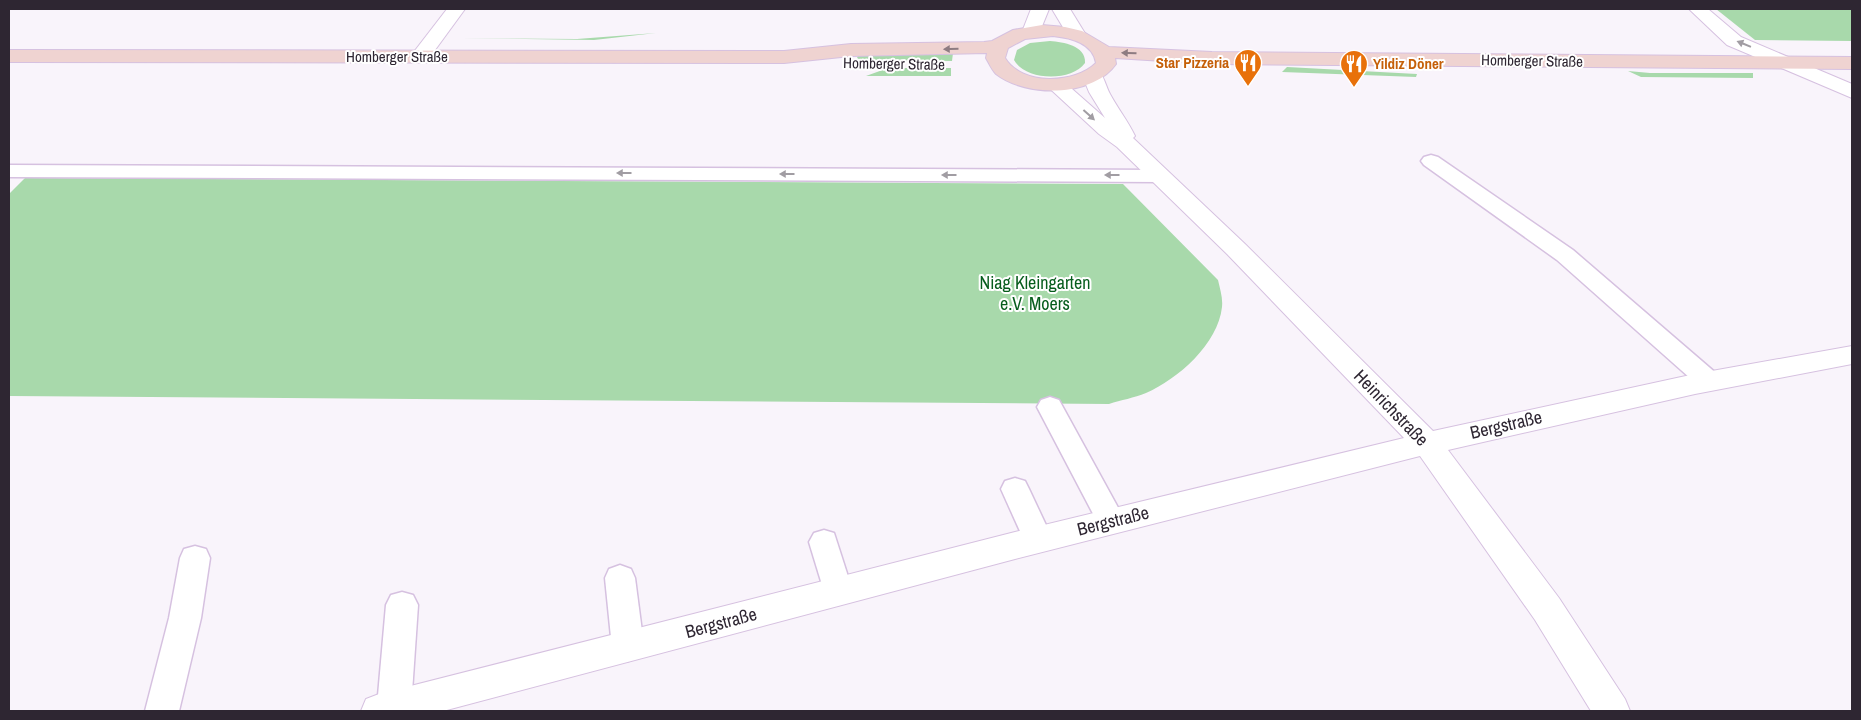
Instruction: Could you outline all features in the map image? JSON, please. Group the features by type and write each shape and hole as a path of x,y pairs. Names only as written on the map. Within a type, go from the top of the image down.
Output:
{"main road":[{"name":"Homberger Straße","path":"9,56 784,57 851,50 969,48 999,45 1013,37 1031,32 1054,31 1077,35"},
{"path":"1077,35 1089,40 1100,66"},
{"path":"999,45 996,50 996,60 1003,70"},
{"name":"Homberger Straße","path":"784,57 850,64 966,65 1003,70 1026,81 1056,85 1070,84 1100,66 1212,58 1852,63"}],"street":[{"path":"420,57 456,9"},
{"path":"1031,32 1040,9"},
{"path":"1061,9 1077,35"},
{"path":"1698,9 1734,41 1827,79 1852,92"},
{"name":"Heinrichstraße","path":"1100,66 1095,86 1120,125 1125,142"},
{"name":"Heinrichstraße","path":"1056,85 1106,130 1125,142 1236,249 1427,443 1547,609 1612,711"},
{"name":"Bergstraße","path":"387,709 1111,521 1427,443 1708,380 1852,355"}],"lane":[{"path":"1431,161 1565,255 1708,380"},
{"path":"9,171 1166,182"},
{"path":"44,188 1146,193 1166,182"},
{"path":"1050,407 1111,521"},
{"path":"1015,489 1038,540"},
{"path":"824,542 838,592"},
{"path":"162,711 185,618 195,558"},
{"path":"620,578 628,647"},
{"path":"387,709 402,605"}],"green space":[{"path":"1716,9 1852,9 1852,41 1755,40"},
{"path":"656,33 594,40 460,38 577,39"},
{"path":"1062,42 1078,49 1084,57 1085,63 1070,74 1049,76 1028,72 1014,60 1017,50 1030,43"},
{"path":"953,53 952,61 861,60 857,58 859,54"},
{"path":"1287,67 1417,74 1416,77 1282,72"},
{"path":"888,68 951,68 951,76 866,76"},
{"path":"1628,71 1650,73 1753,73 1753,78 1641,77"},
{"name":"Niag Kleingarten e.V. Moers","path":"25,178 1123,184 1218,280 1222,307 1219,321 1205,347 1183,369 1171,379 1146,393 1109,404 9,396 9,194"}],"place":[{"name":"Star Pizzeria","path":"1248,87"},
{"name":"Yildiz Döner","path":"1354,88"}]}
